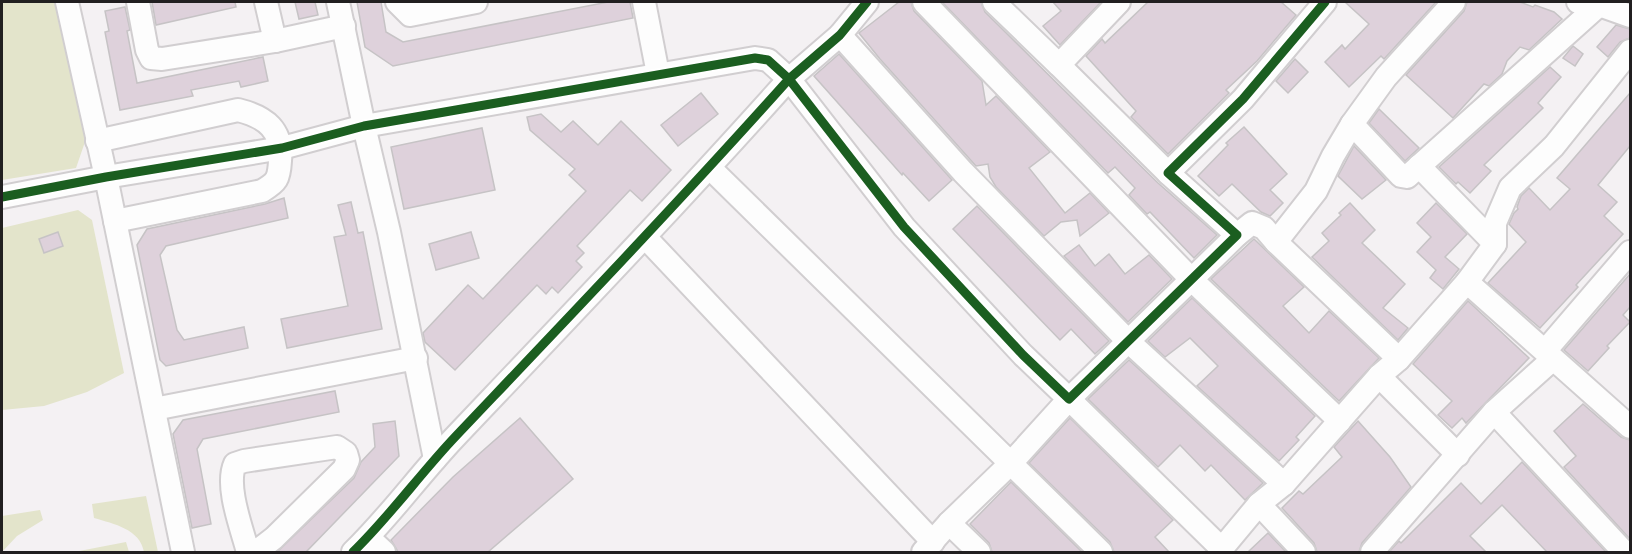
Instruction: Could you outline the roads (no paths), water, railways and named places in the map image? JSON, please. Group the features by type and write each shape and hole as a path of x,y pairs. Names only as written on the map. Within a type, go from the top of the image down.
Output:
{"street":[{"path":"67,2 106,177 183,552"},
{"path":"138,2 147,50 151,58 162,59 275,41 344,26"},
{"path":"266,2 275,41"},
{"path":"338,2 416,358 435,459"},
{"path":"397,2 410,15 476,2"},
{"path":"644,2 658,74"},
{"path":"368,547 435,459 710,168 789,79 840,35 867,2"},
{"path":"924,2 1192,280 1340,422"},
{"path":"994,2 1168,173 1237,235"},
{"path":"1059,64 1119,2"},
{"path":"1168,173 1243,99 1325,2"},
{"path":"1276,242 1316,191 1332,156 1386,76 1454,2"},
{"path":"1352,124 1401,176 1407,177 1588,3 1630,16"},
{"path":"840,35 963,172 1128,341 1284,484"},
{"path":"2,197 282,148 364,126 755,58 768,60 789,79 904,227 1023,355 1220,551 1259,504 1284,484 1379,376 1399,359 1467,282 1495,244 1495,223 1510,188 1554,146 1630,51"},
{"path":"97,141 238,110 252,113 265,121 277,134 282,148 279,176 272,185 262,191 115,221"},
{"path":"1419,166 1495,244"},
{"path":"710,168 1101,552"},
{"path":"645,237 928,547 949,523 1011,463 1069,399 1237,235 1252,224 1264,228 1399,359"},
{"path":"1372,552 1494,412 1549,355 1630,252"},
{"path":"1467,282 1630,427"},
{"path":"154,410 416,358"},
{"path":"1379,376 1458,455"},
{"path":"1494,412 1624,552"},
{"path":"248,552 231,484 235,464 338,447 346,453 348,460 344,469 274,538 256,552"},
{"path":"1259,504 1304,552"},
{"path":"949,523 979,552"}]}
